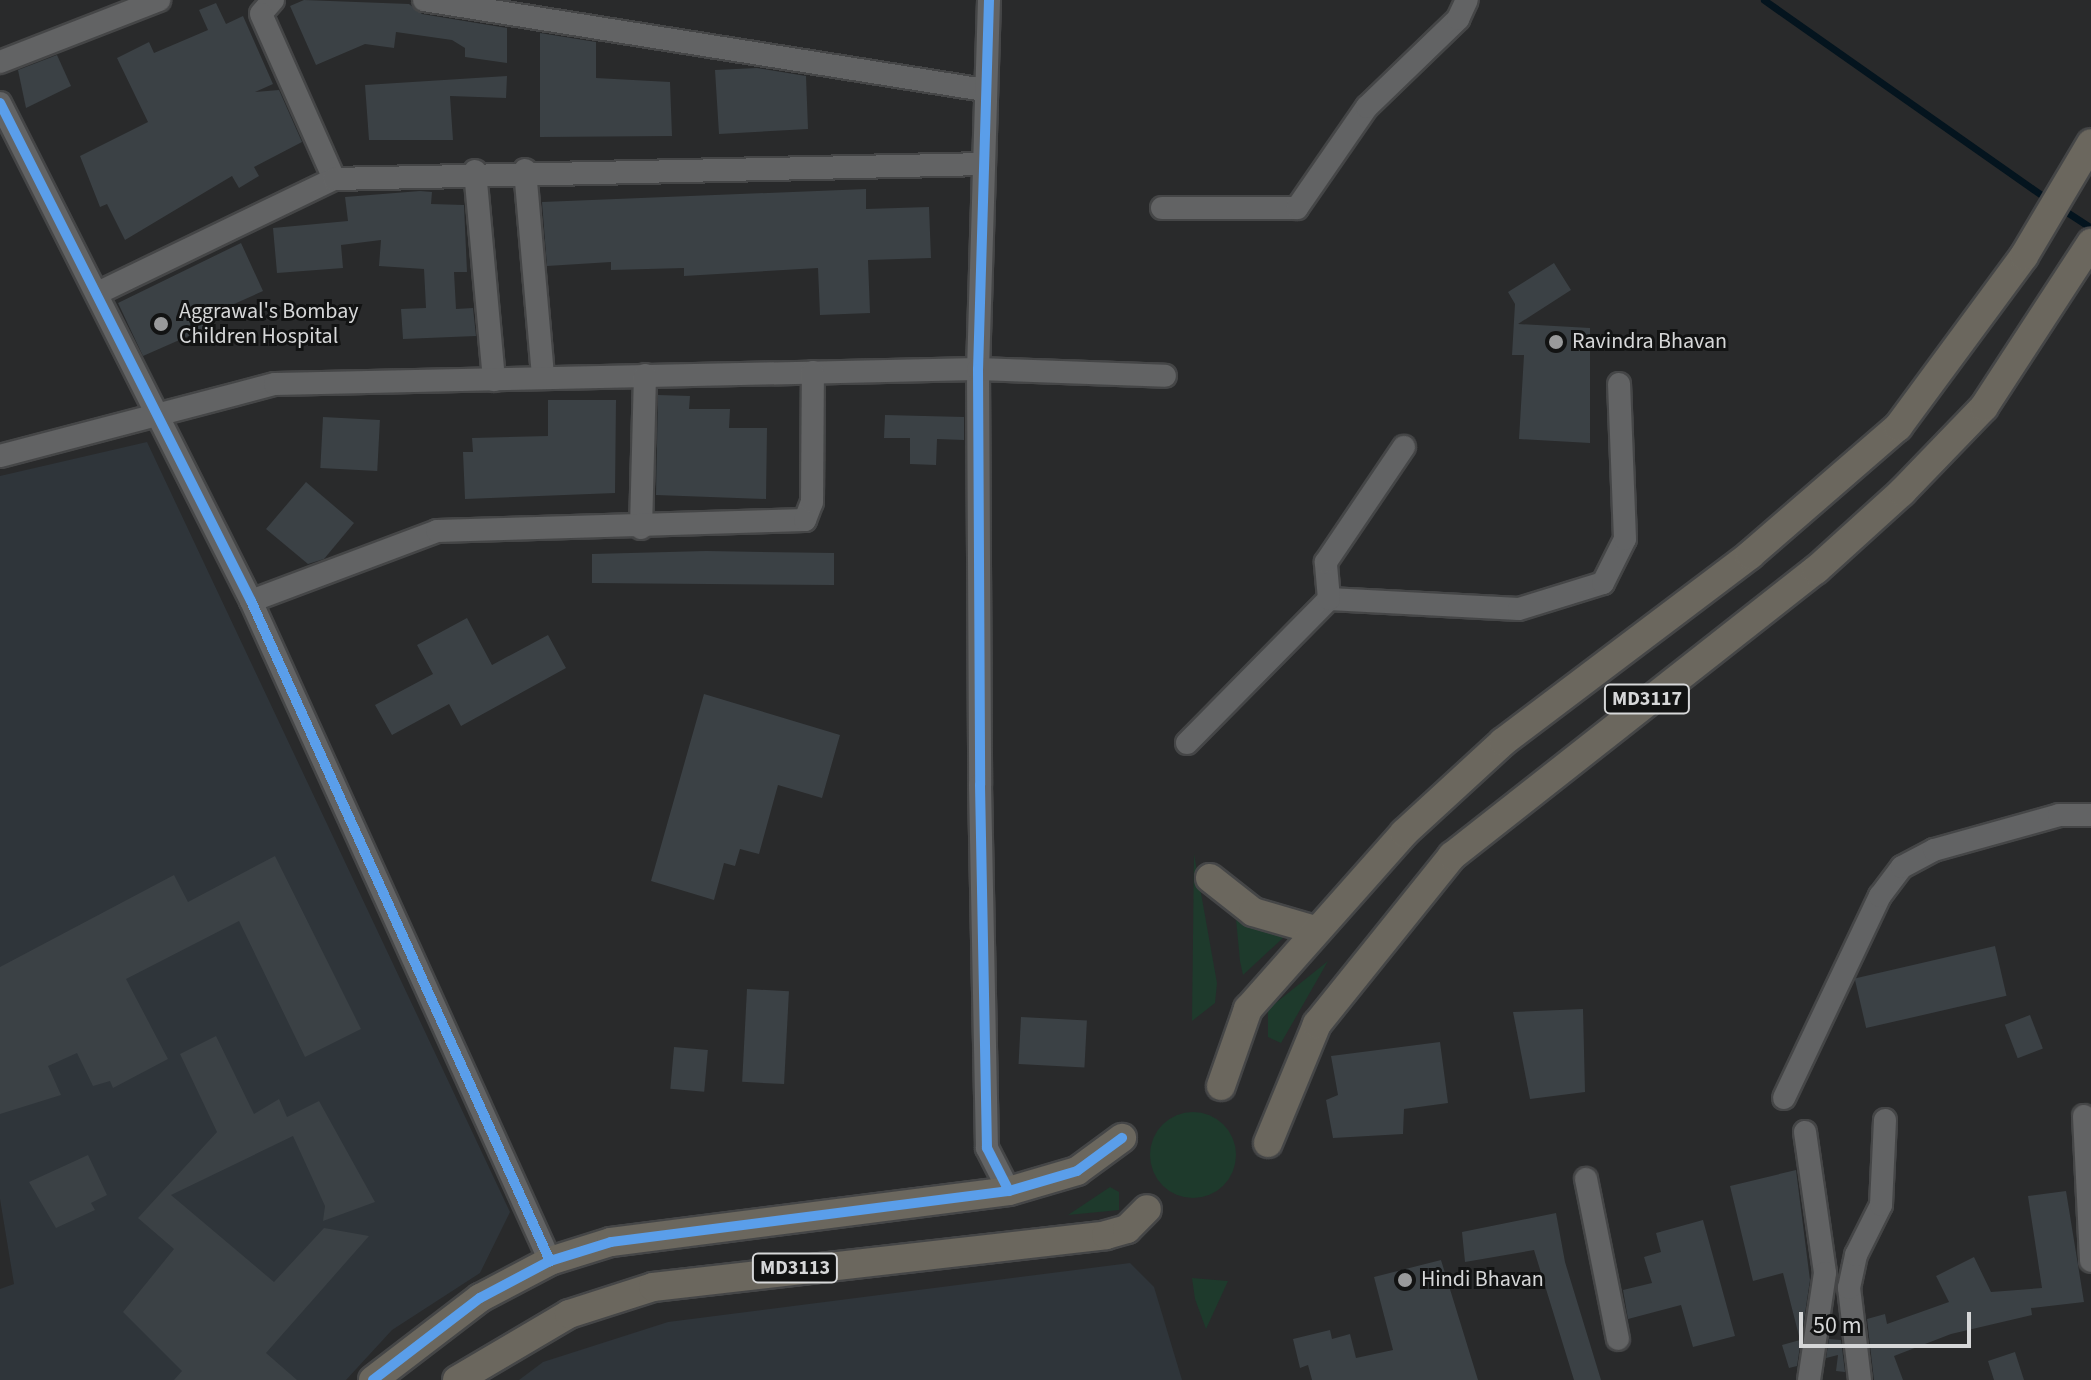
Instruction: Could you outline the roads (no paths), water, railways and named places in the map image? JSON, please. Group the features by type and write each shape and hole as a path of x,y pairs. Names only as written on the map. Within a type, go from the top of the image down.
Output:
{"main road":[{"name":"MD3117","path":"1221,1086 1248,1009 1404,833 1503,742 1750,555 1898,427 2024,256 2091,143"},
{"name":"MD3117","path":"1268,1143 1317,1024 1452,856 1816,570 1902,492 1984,407 2067,285 2091,243"},
{"path":"1210,878 1253,912 1315,930"},
{"name":"MD3113","path":"373,1380 480,1298 550,1261 658,1230 1009,1191 1077,1171 1122,1138"},
{"name":"MD3113","path":"457,1380 559,1319 653,1287 1106,1235 1127,1229 1147,1209"}],"street":[{"path":"0,62 159,0"},
{"path":"273,0 261,14 334,179"},
{"path":"424,0 984,90"},
{"path":"989,0 978,369 987,1148 1009,1191"},
{"path":"1162,208 1297,208 1367,107 1458,19 1467,0"},
{"path":"0,103 100,292 251,601 550,1261"},
{"path":"100,292 334,179 475,171 983,164"},
{"path":"525,170 543,377"},
{"path":"475,171 494,380"},
{"path":"0,456 275,384 978,369 1165,376"},
{"path":"251,601 437,531 641,528 805,520 812,502 813,372"},
{"path":"641,528 645,375"},
{"path":"1187,743 1329,599 1519,609 1603,583 1625,539 1619,384"},
{"path":"1329,599 1326,562 1404,447"},
{"path":"1784,1098 1880,896 1902,867 1934,850 2045,819 2091,815"},
{"path":"2084,1116 2091,1261"},
{"path":"1860,1380 1849,1288 1856,1255 1881,1205 1885,1120"},
{"path":"1805,1132 1825,1273 1809,1380"},
{"path":"1586,1179 1618,1339"}],"waterway":[{"path":"1764,0 2049,200"},
{"path":"2059,207 2091,228"}],"place":[{"name":"Aggrawal's Bombay Children Hospital","path":"161,324"},
{"name":"Ravindra Bhavan","path":"1556,342"},
{"name":"Hindi Bhavan","path":"1405,1280"}]}
